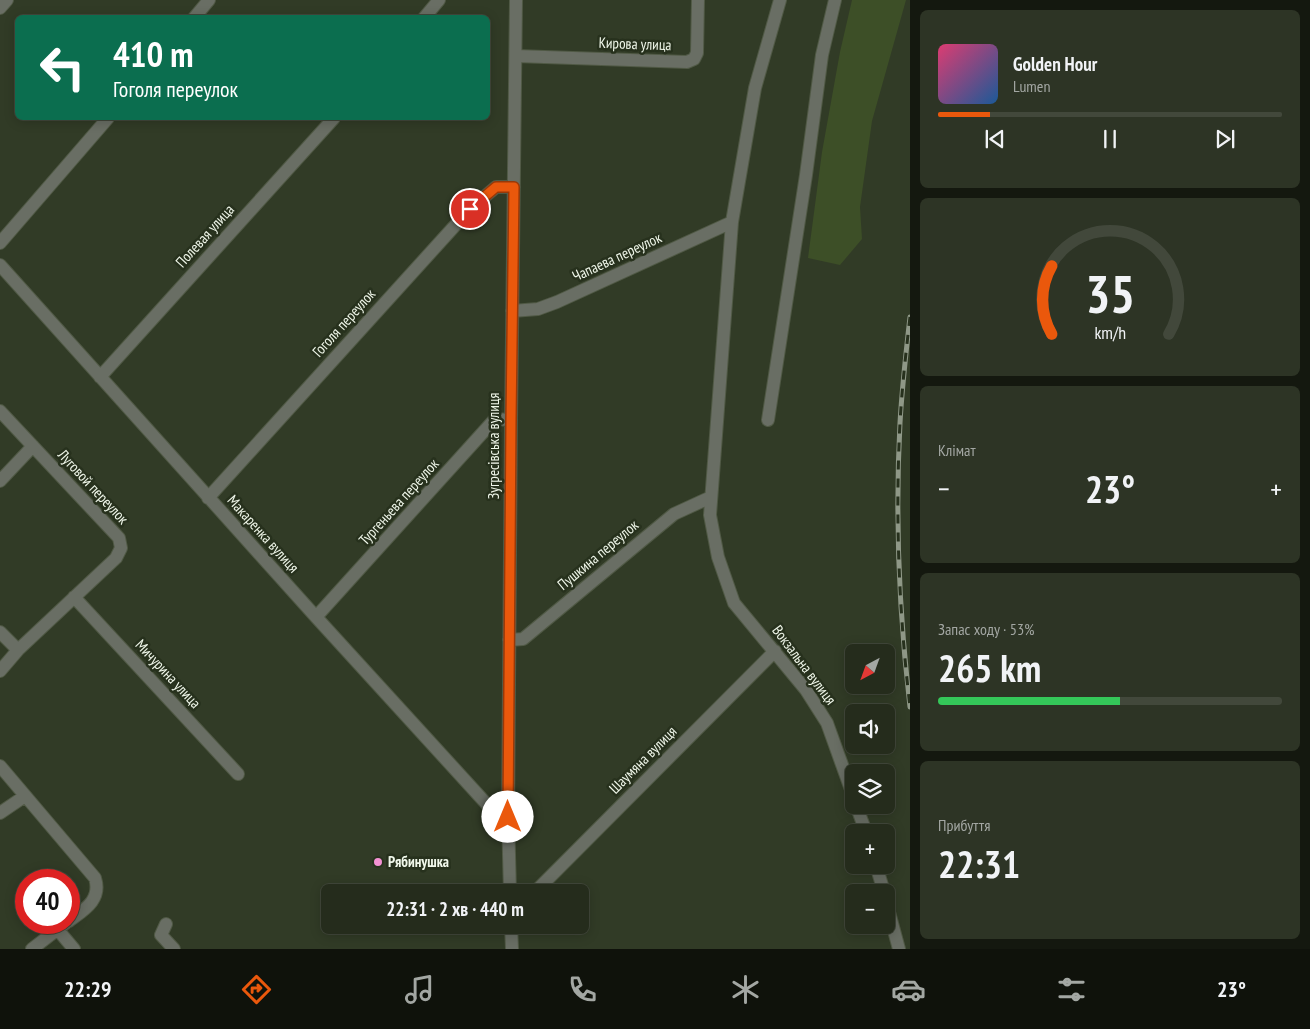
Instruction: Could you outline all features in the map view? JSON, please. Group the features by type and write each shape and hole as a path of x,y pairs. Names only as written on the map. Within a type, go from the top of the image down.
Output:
{"street":[{"path":"0,8 8,0"},
{"path":"196,15 209,0"},
{"path":"426,15 439,0"},
{"name":"Зугресівська вулиця","path":"510,884 508,817 509,640 516,0"},
{"name":"Кирова улица","path":"516,56 687,62 694,59 697,53 698,0"},
{"name":"Вокзальна вулиця","path":"780,0 755,88 732,222 710,515 718,558 734,603 806,690 827,723 845,773"},
{"path":"768,420 806,175 822,55 835,0"},
{"path":"0,243 106,120"},
{"name":"Полевая улица","path":"100,377 332,120"},
{"name":"Гоголя переулок","path":"208,498 470,209 496,187 514,187"},
{"name":"Чапаева переулок","path":"512,311 538,309 557,302 732,222"},
{"name":"Макаренка вулиця","path":"0,265 316,618 493,811 501,817 508,817"},
{"name":"Луговой переулок","path":"0,411 119,538 121,543 121,548 116,558 18,650 0,670"},
{"name":"Тургеньева переулок","path":"316,618 495,419 511,420"},
{"path":"0,481 33,446"},
{"name":"Пушкина переулок","path":"509,640 523,639 674,514 711,497"},
{"name":"Мичурина улица","path":"74,597 238,774"},
{"path":"0,632 18,650"},
{"name":"Шаумяна вулиця","path":"543,884 774,651"},
{"path":"0,766 95,878 97,885 96,893 91,904 80,913"},
{"path":"0,813 25,796"},
{"path":"166,924 161,935 174,949"},
{"path":"32,949 53,934"},
{"path":"68,934 74,949"},
{"path":"511,934 512,949"},
{"path":"895,934 899,949"}],"green space":[{"path":"852,0 906,0 872,121 860,207 862,239 840,265 808,258 822,152 840,52"}],"railway":[{"path":"910,317 901,410 898,494 901,601 910,707"}],"place":[{"name":"Рябинушка","path":"378,862"}],"route":[{"path":"470,209 496,187 514,187 508,817"}]}
